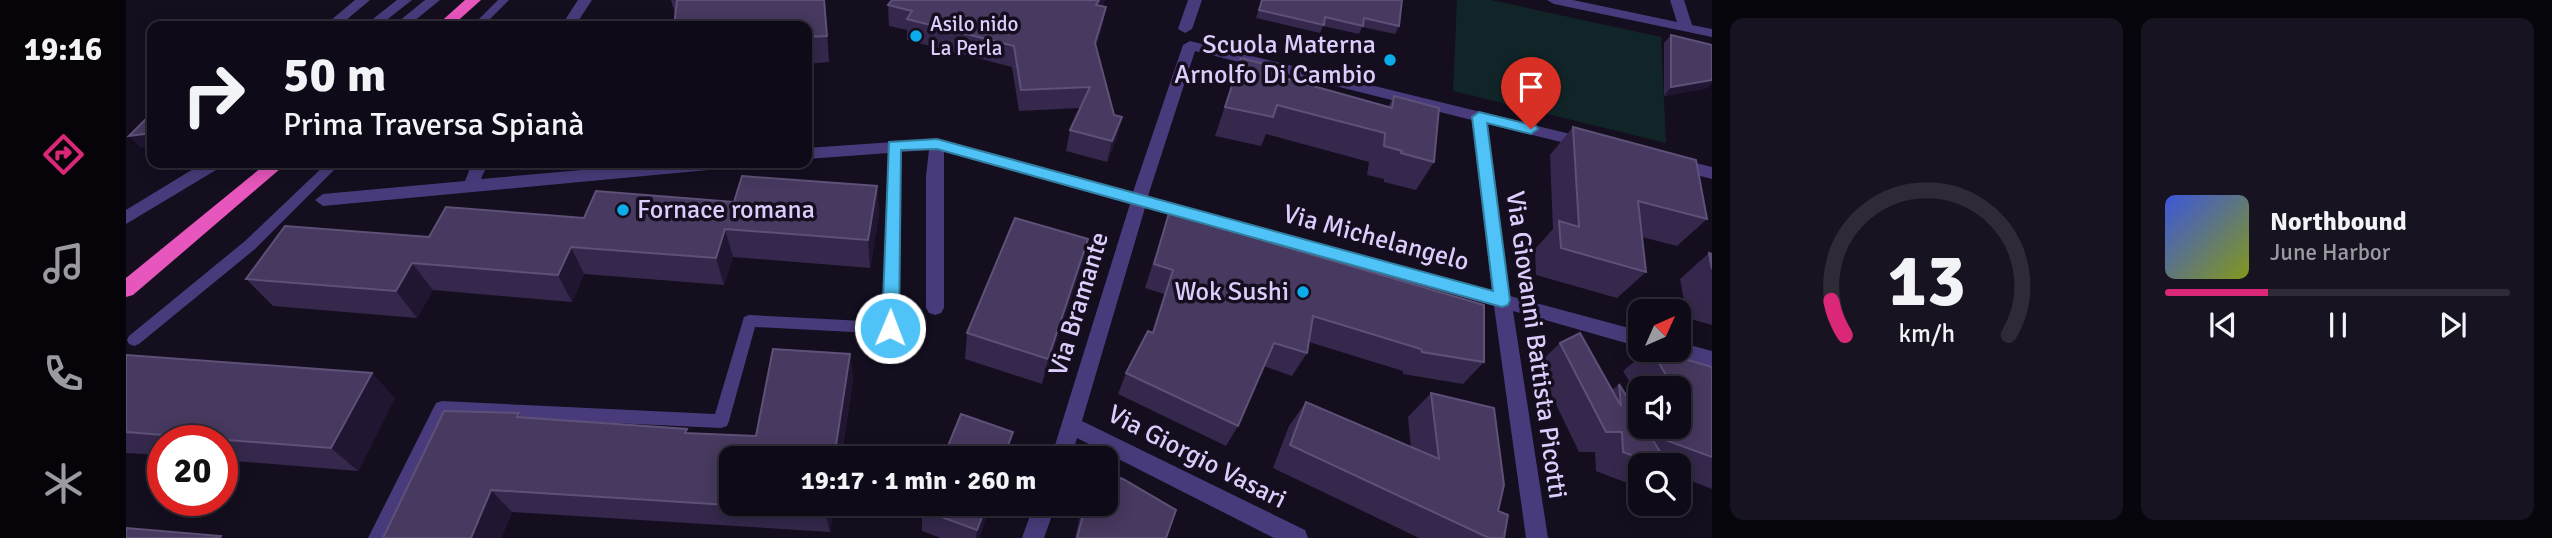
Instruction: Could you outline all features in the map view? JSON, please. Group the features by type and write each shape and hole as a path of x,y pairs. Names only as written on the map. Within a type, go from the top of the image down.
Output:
{"highway":[{"path":"449,21 474,0"},
{"path":"126,289 272,168"}],"street":[{"path":"337,21 363,0"},
{"path":"378,21 405,0"},
{"path":"406,21 433,0"},
{"path":"571,21 585,0"},
{"path":"1185,29 1195,0"},
{"path":"1554,0 1712,33"},
{"path":"1677,0 1686,28"},
{"name":"Via Bramante","path":"1065,446 1139,200 1190,45 1479,117"},
{"path":"1479,117 1595,145"},
{"name":"Via Giovanni Battista Picotti","path":"1479,117 1502,300 1537,538"},
{"path":"935,308 934,176 937,144"},
{"name":"Via Michelangelo","path":"812,154 937,144 1628,336"},
{"path":"1660,161 1712,173"},
{"path":"126,218 205,168"},
{"path":"470,187 478,168"},
{"path":"323,200 667,168"},
{"path":"1691,353 1712,359"},
{"name":"Via Giorgio Vasari","path":"1072,426 1297,538"},
{"path":"1033,538 1041,516"}],"lane":[{"path":"482,21 504,0"},
{"path":"377,538 442,408 721,421 748,321 890,328 894,146"},
{"path":"134,340 250,245 330,168"}],"green space":[{"path":"1457,0 1491,0 1661,37 1666,143 1453,91"}],"building":[{"path":"677,0 824,0 827,36 812,37 812,21 675,21"},
{"path":"892,0 1099,0 1096,5 1106,7 1095,43 1114,115 1122,117 1112,141 1070,130 1090,87 1021,90 1014,46 907,19 912,11 888,5"},
{"path":"1262,0 1402,0 1399,26 1364,18 1363,26 1325,17 1324,25 1259,10"},
{"path":"1671,35 1712,45 1712,80 1671,87"},
{"path":"1241,58 1283,69 1281,77 1392,108 1394,96 1439,108 1434,162 1384,146 1385,133 1277,105 1273,117 1225,107"},
{"path":"147,118 147,134 129,136"},
{"path":"1573,127 1696,160 1707,219 1638,201 1646,272 1561,248 1559,221 1579,227"},
{"path":"742,176 877,186 868,240 725,229 716,258 571,247 558,275 412,263 396,291 246,279 285,226 429,237 446,207 584,218 596,191 734,202"},
{"path":"1169,213 1484,305 1484,362 1422,352 1421,349 1313,316 1307,353 1274,343 1238,426 1126,373 1148,331 1153,333 1173,270 1154,264"},
{"path":"1015,218 1088,239 1048,359 967,333"},
{"path":"1580,333 1621,406 1619,384 1628,398 1628,439 1652,439 1661,453 1623,452 1622,432 1606,432 1560,343"},
{"path":"773,349 850,354 836,446 719,446 719,504 491,490 471,538 383,538 444,411 519,413 517,417 687,429 685,433 756,436"},
{"path":"126,355 372,373 331,448 238,441 238,425 147,425 147,434 126,432"},
{"path":"1691,361 1712,367 1712,457 1663,439 1691,439 1691,376 1667,376 1658,362"},
{"path":"1431,393 1494,408 1504,485 1498,511 1508,515 1504,538 1489,538 1290,445 1306,402 1439,459"},
{"path":"961,414 1013,432 1008,446 948,446"},
{"path":"1118,477 1176,510 1166,538 1077,538 1083,516 1118,516"},
{"path":"938,516 982,516 977,530"},
{"path":"126,528 221,536 126,538"}],"place":[{"name":"Asilo nido La Perla","path":"916,36"},
{"name":"Scuola Materna Arnolfo Di Cambio","path":"1390,60"},
{"name":"Fornace romana","path":"623,210"},
{"name":"Wok Sushi","path":"1303,292"}],"route":[{"path":"890,328 894,146 937,144 1502,300 1479,117 1531,129"}]}
